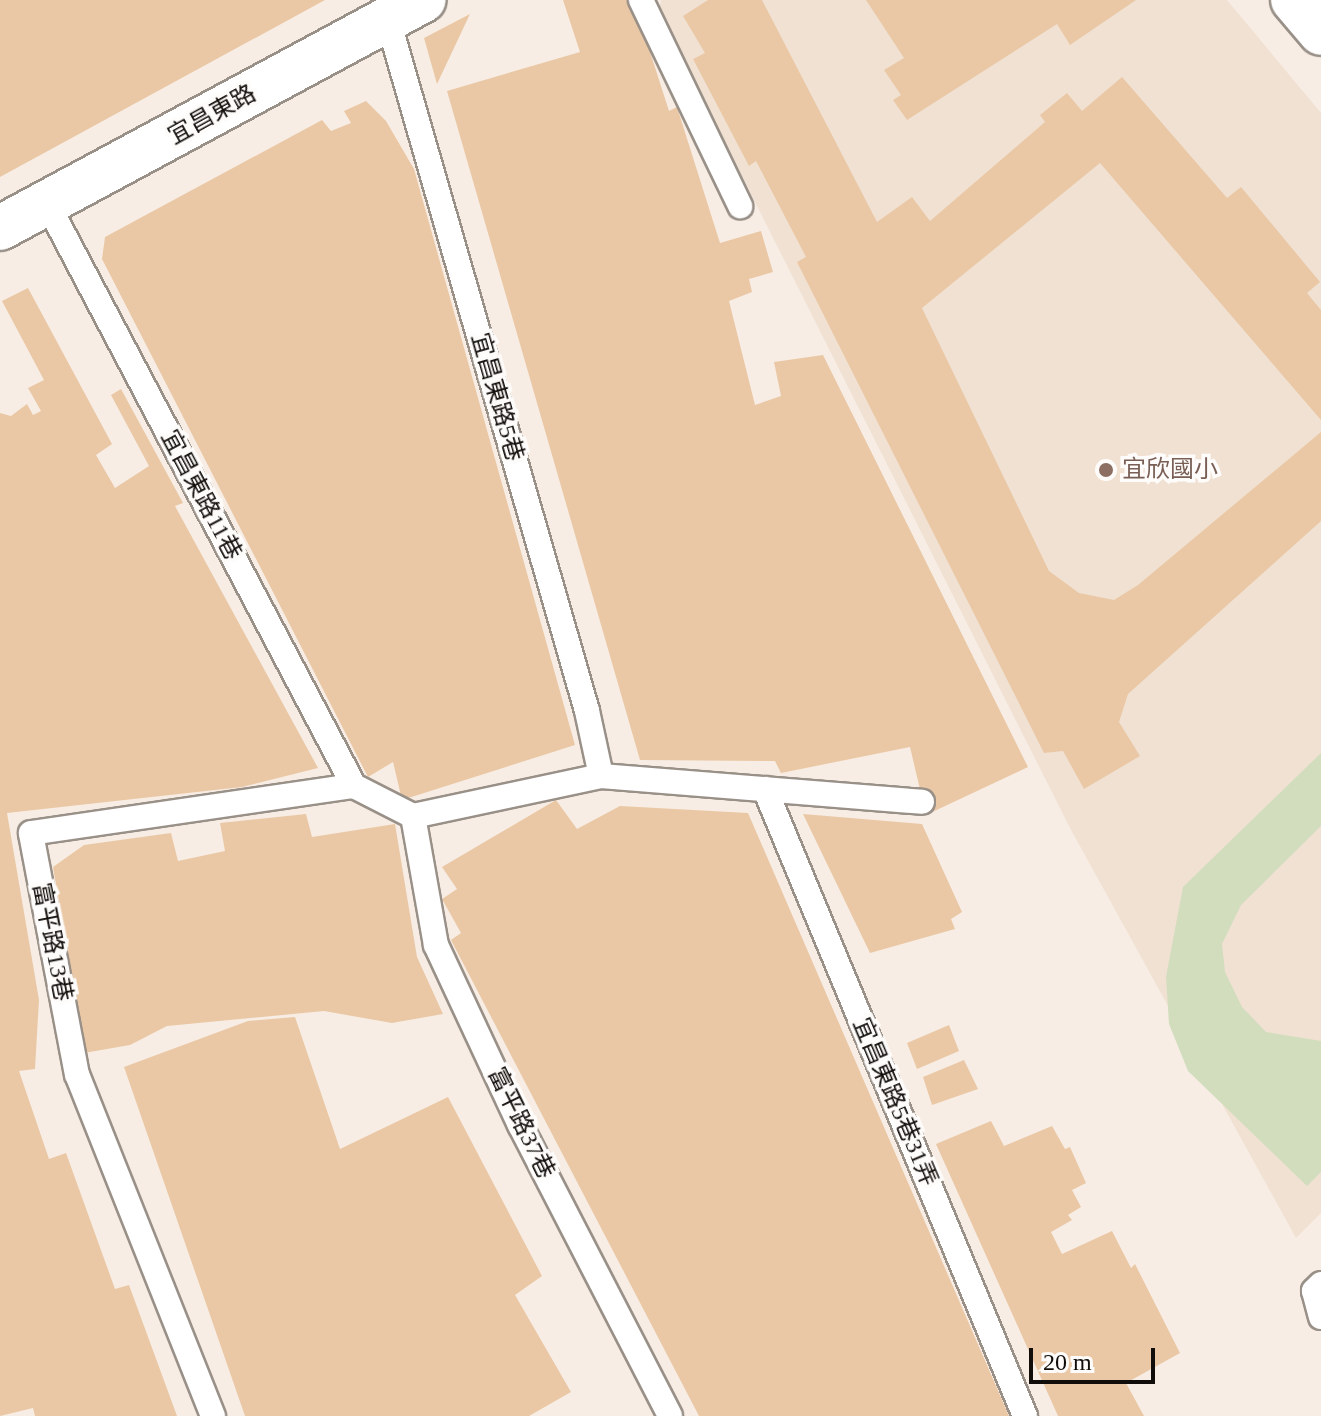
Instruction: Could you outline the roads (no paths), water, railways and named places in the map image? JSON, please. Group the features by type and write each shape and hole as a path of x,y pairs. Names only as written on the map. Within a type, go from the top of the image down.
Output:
{"street":[{"path":"1293,0 1321,33"},
{"name":"宜昌東路","path":"0,228 48,205 406,10"}],"lane":[{"path":"641,0 740,206"},
{"name":"宜昌東路5巷","path":"406,10 587,711 601,776"},
{"name":"宜昌東路11巷","path":"48,205 354,786"},
{"path":"354,786 413,816 601,776 922,802"},
{"name":"富平路13巷","path":"213,1416 77,1075 31,833 354,786"},
{"name":"宜昌東路5巷31弄","path":"765,789 1025,1416"},
{"name":"富平路37巷","path":"413,816 436,945 520,1125 670,1416"},
{"path":"1321,1284 1314,1291 1321,1317"}],"place":[{"name":"宜欣國小","path":"1106,470"}]}
